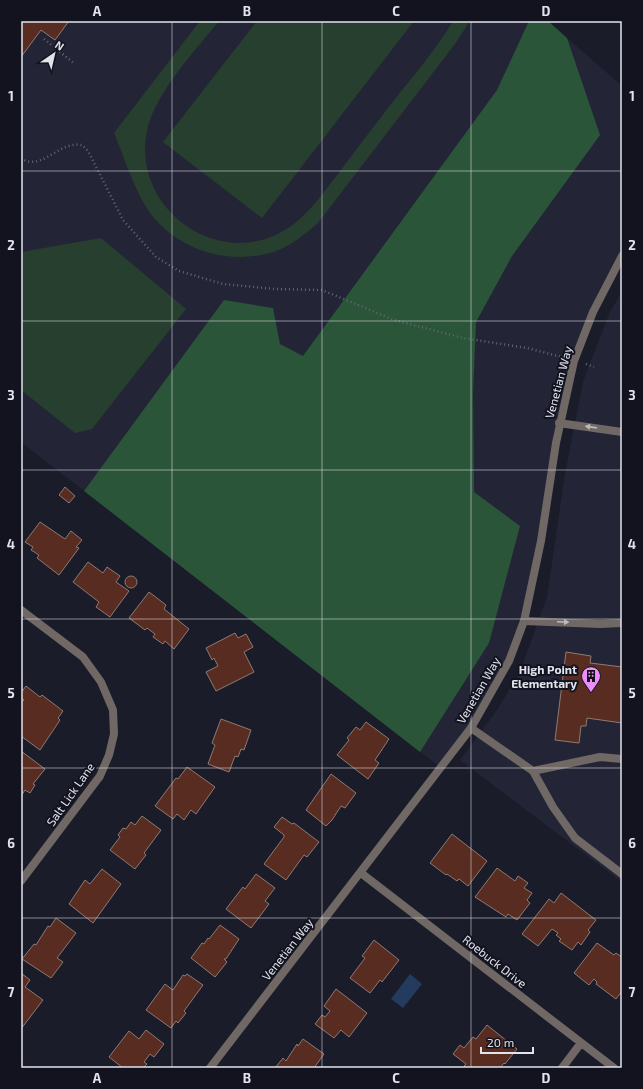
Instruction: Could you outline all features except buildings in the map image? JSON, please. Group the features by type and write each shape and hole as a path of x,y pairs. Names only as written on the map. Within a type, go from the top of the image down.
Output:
{"street":[{"name":"Venetian Way","path":"210,1068 471,728 510,661 524,620 540,541 560,423 574,361 593,312 622,256"},
{"path":"560,423 622,432"},
{"name":"Salt Lick Lane","path":"21,610 83,657 102,682 113,710 114,734 109,756 100,776 21,881"},
{"path":"524,620 600,624 622,623"},
{"path":"471,728 533,771 575,838 622,874"},
{"path":"533,771 600,757 622,759"},
{"name":"Roebuck Drive","path":"361,873 614,1068"},
{"path":"562,1068 581,1043"}],"path":[{"path":"44,39 75,64"},
{"path":"21,158 31,162 39,161 72,145 82,145 88,151 123,220 156,257 179,271 223,284 275,289 322,290 394,320 463,338 527,348 594,367"}],"shaded area":[{"path":"21,21 548,21 622,86 622,256 574,361 541,541 510,661 441,768 21,442"},
{"path":"622,291 622,882 460,760 497,710 520,672 547,597 565,474 583,382 609,314"}],"green space":[{"path":"200,21 219,21 177,73 158,102 151,117 147,131 146,159 152,185 166,207 185,225 208,237 233,243 259,241 285,230 300,219 314,205 338,174 429,56 453,21 470,21 455,44 318,223 298,239 282,249 260,255 243,257 210,253 179,240 166,230 154,218 142,199 131,177 114,133"},
{"path":"257,21 414,21 262,218 163,142"},
{"path":"529,21 548,21 567,38 600,135 512,256 476,322 473,393 474,492 520,526 489,643 420,752 84,491 224,300 273,308 280,344 303,356 497,90"},
{"path":"101,238 186,309 92,429 75,433 21,390 21,252"}],"water":[{"path":"410,974 422,984 403,1008 391,999"}],"place":[{"name":"High Point Elementary","path":"591,693"}]}
